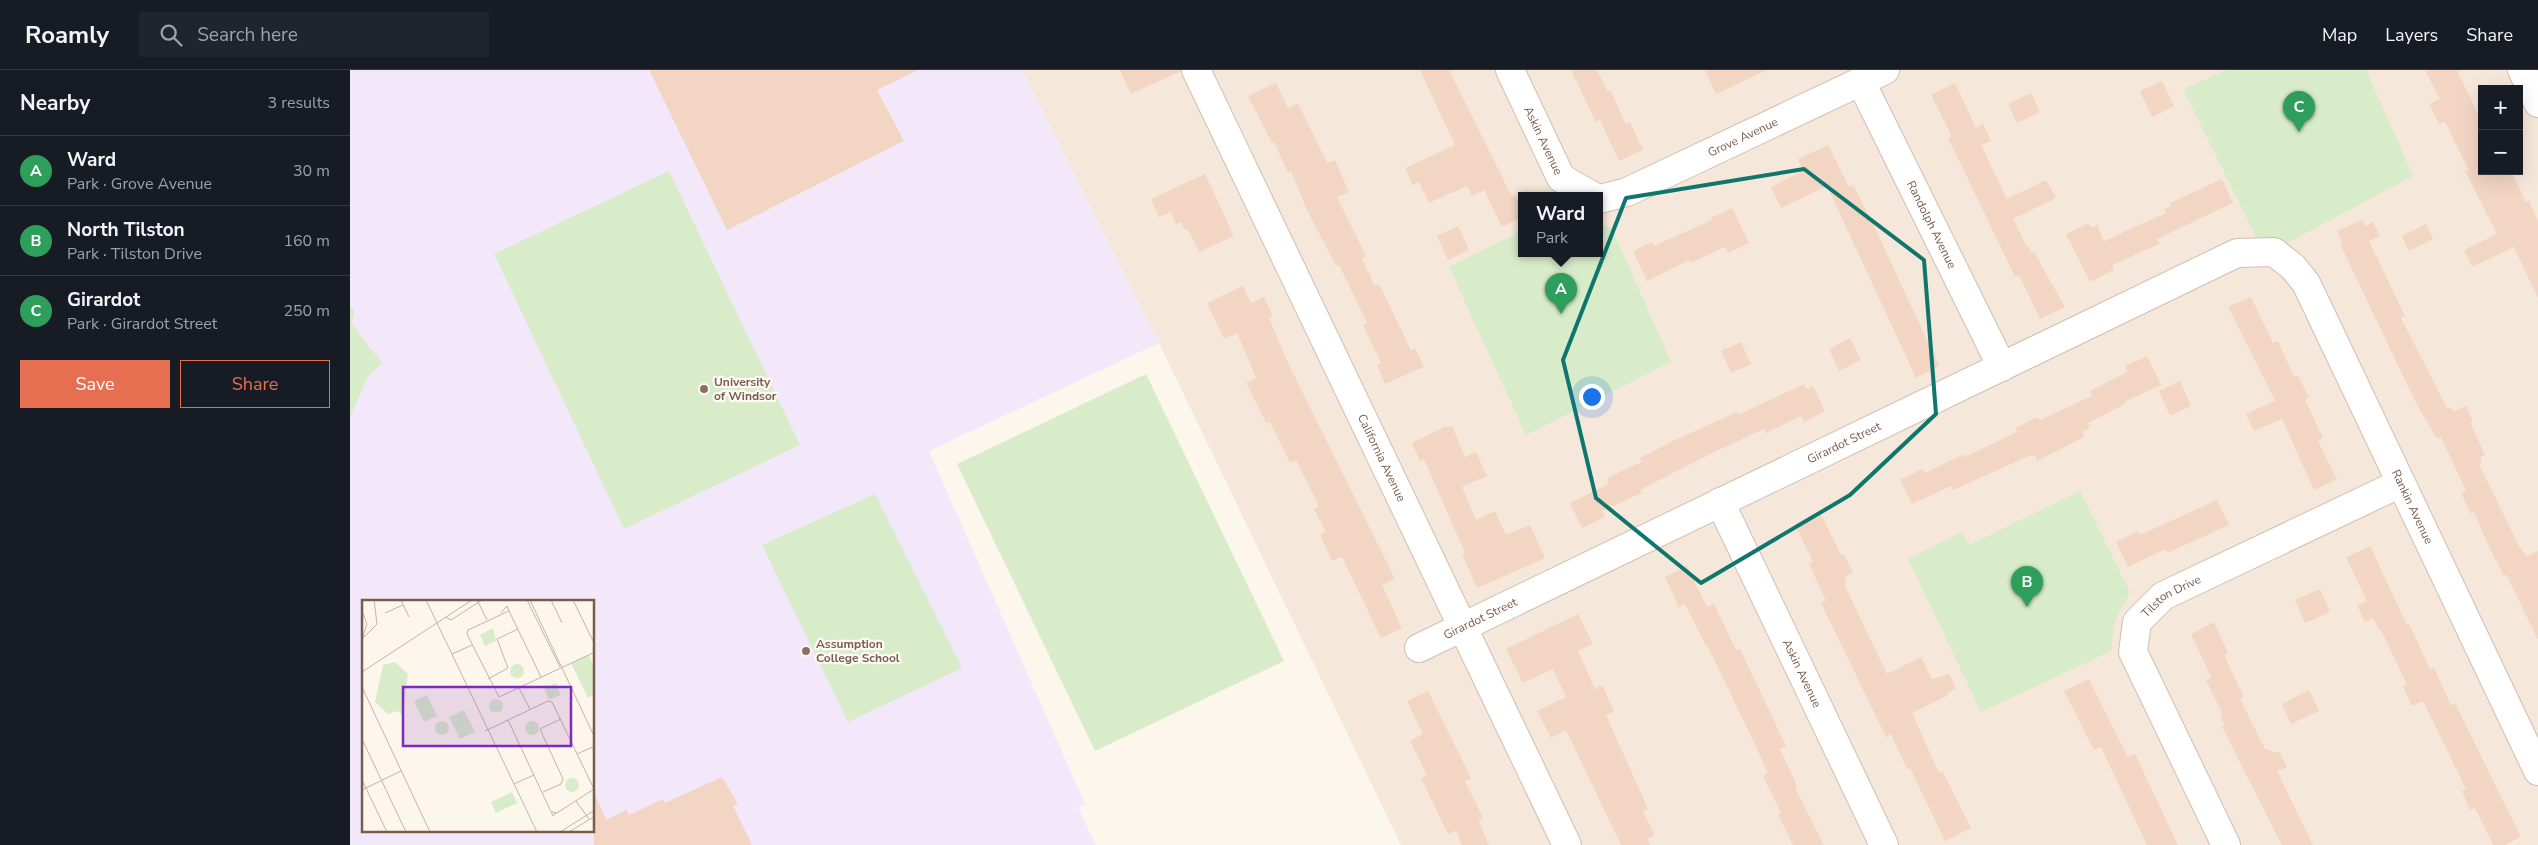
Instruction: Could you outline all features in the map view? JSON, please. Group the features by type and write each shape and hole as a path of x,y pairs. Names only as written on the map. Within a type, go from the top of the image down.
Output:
{"street":[{"name":"California Avenue","path":"1196,70 1566,845"},
{"name":"Askin Avenue","path":"1510,70 1561,178 1586,192"},
{"name":"Grove Avenue","path":"1603,198 1627,192 1885,70"},
{"path":"2522,70 2538,103"},
{"name":"Randolph Avenue","path":"1860,82 2002,367"},
{"name":"Girardot Street","path":"1419,648 2237,254 2274,252"},
{"name":"Rankin Avenue","path":"2274,252 2294,266 2306,283 2538,771"},
{"name":"Tilston Drive","path":"2226,845 2133,652 2137,622 2163,596 2401,483"},
{"name":"Askin Avenue","path":"1720,502 1884,845"}],"highlighted area":[{"path":"1804,169 1924,260 1936,414 1850,495 1701,583 1596,498 1563,360 1626,198"}],"shaded area":[{"name":"University of Windsor","path":"350,70 1022,70 1159,343 929,451 1085,804 1078,807 1096,845 350,845"},
{"path":"1022,70 2538,70 2538,845 1401,845 1159,343"}],"green space":[{"path":"2226,70 2366,70 2413,176 2282,246 2257,239 2183,89"},
{"path":"669,171 800,445 624,529 494,254"},
{"path":"1603,225 1612,228 1671,362 1526,435 1449,267 1518,233 1518,257 1603,257"},
{"path":"350,305 354,311 352,324 382,363 368,376 350,417"},
{"path":"1146,374 1284,661 1095,751 957,464"},
{"path":"2080,491 2130,592 2115,621 2111,651 1981,712 1908,559 1962,532 1969,545"},
{"path":"875,494 962,668 848,722 762,545"}],"building":[{"path":"649,70 918,70 877,90 904,141 727,230"},
{"path":"1120,70 1181,70 1181,71 1131,94"},
{"path":"1420,70 1449,70 1512,197 1515,195 1518,201 1518,219 1502,227 1484,190 1472,196 1467,186 1429,203 1419,182 1413,185 1405,168 1455,145"},
{"path":"1571,70 1597,70 1607,91 1610,90 1626,124 1630,122 1643,150 1619,161 1600,120 1596,122"},
{"path":"1705,70 1767,70 1716,94"},
{"path":"2425,70 2457,70 2478,115 2478,175 2513,175 2526,202 2529,201 2538,221 2538,298 2514,247 2472,267 2464,250 2497,234 2465,171 2469,171 2445,122 2439,124 2429,104 2440,99"},
{"path":"2162,81 2174,106 2152,117 2140,91"},
{"path":"1276,83 1288,108 1298,103 1327,163 1335,160 1349,192 1337,197 1366,256 1362,259 1375,286 1379,284 1411,350 1415,348 1424,367 1385,384 1377,365 1381,363 1363,325 1367,323 1339,265 1336,266 1307,210 1291,171 1288,173 1274,142 1272,143 1248,96"},
{"path":"1955,83 1976,128 1983,124 1991,141 1981,145 2007,199 2046,180 2056,198 2013,219 2027,247 2032,253 2034,252 2065,307 2040,319 2019,275 2015,277 1948,139 1952,137 1931,95"},
{"path":"2031,93 2040,112 2017,123 2008,104"},
{"path":"1828,145 1849,187 1853,185 1874,226 1939,366 1916,378 1827,186 1781,208 1771,187 1803,171 1798,159"},
{"path":"1205,174 1234,236 1199,252 1188,229 1185,230 1181,222 1176,224 1171,212 1159,217 1151,199"},
{"path":"2222,179 2233,203 2157,239 2159,244 2112,265 2114,270 2090,282 2066,234 2089,223 2091,227 2097,225 2104,241 2166,213 2164,209 2171,206 2170,203"},
{"path":"1732,208 1749,243 1728,253 1725,247 1690,263 1689,260 1647,281 1633,251 1652,242 1654,246 1712,220 1711,218"},
{"path":"2362,220 2365,226 2373,222 2380,236 2369,241 2405,316 2401,318 2447,408 2450,407 2453,412 2466,406 2473,421 2470,422 2485,455 2480,457 2482,462 2479,464 2519,546 2527,556 2538,551 2538,640 2506,574 2504,576 2490,549 2474,512 2471,514 2461,493 2466,491 2441,437 2437,439 2416,403 2340,244 2343,243 2337,231"},
{"path":"2426,224 2433,239 2409,251 2402,236"},
{"path":"1458,226 1469,250 1448,260 1437,236"},
{"path":"1243,286 1251,303 1264,297 1273,316 1269,318 1288,363 1395,579 1382,585 1402,628 1381,638 1342,557 1332,561 1320,535 1326,532 1314,509 1319,506 1296,460 1290,463 1270,422 1266,423 1246,383 1256,378 1237,333 1224,339 1207,303"},
{"path":"2251,297 2273,343 2278,341 2294,377 2298,375 2309,398 2305,400 2323,438 2318,441 2337,479 2314,490 2282,419 2254,431 2246,414 2275,401 2228,307"},
{"path":"1850,338 1861,360 1839,371 1829,349"},
{"path":"1741,342 1751,364 1731,373 1721,351"},
{"path":"2147,356 2161,385 2124,402 2125,404 2088,423 2090,428 2082,432 2084,437 2037,461 2035,455 2029,456 1953,490 1951,486 1912,504 1900,480 1922,469 1925,473 1964,454 1965,457 2017,432 2015,428 2038,417 2040,420 2092,396 2090,391 2127,372 2125,366"},
{"path":"2180,381 2191,406 2170,416 2159,391"},
{"path":"1804,384 1806,389 1813,386 1825,411 1804,422 1801,416 1766,433 1764,429 1712,453 1640,490 1642,493 1602,511 1605,517 1582,528 1570,503 1609,484 1607,478 1641,462 1640,458 1677,439 1737,412 1738,415"},
{"path":"1446,426 1447,428 1452,426 1465,457 1476,452 1487,476 1462,487 1476,520 1495,511 1506,535 1530,525 1545,558 1477,588 1462,554 1465,553 1424,459 1420,461 1412,443"},
{"path":"2217,500 2229,525 2167,553 2165,549 2128,567 2116,542 2138,531 2140,535"},
{"path":"1820,512 1841,555 1844,554 1853,572 1844,577 1847,582 1844,584 1887,674 1921,657 1932,679 1949,674 1956,688 1947,693 1948,695 1912,713 1939,773 1943,772 1971,828 1945,841 1910,768 1907,769 1891,734 1886,737 1821,603 1826,601 1809,564 1813,562 1795,524"},
{"path":"2370,546 2407,625 2409,624 2430,669 2434,668 2451,705 2455,703 2521,837 2505,845 2493,845 2475,808 2470,810 2462,791 2466,789 2423,701 2412,706 2403,686 2407,685 2381,630 2379,630 2373,618 2365,622 2357,605 2367,601 2346,557"},
{"path":"1687,566 1707,607 1714,604 1736,650 1740,649 1786,746 1780,749 1797,786 1795,787 1824,845 1793,845 1778,815 1781,813 1763,776 1768,773 1751,736 1685,604 1679,607 1665,577"},
{"path":"2320,589 2330,612 2305,623 2295,600"},
{"path":"1578,614 1593,644 1578,651 1595,689 1602,685 1614,711 1606,715 1648,809 1643,811 1655,835 1647,839 1651,845 1621,845 1566,730 1551,738 1537,711 1566,697 1553,669 1523,683 1506,649"},
{"path":"2214,622 2228,653 2224,655 2244,697 2240,699 2265,749 2280,753 2287,767 2277,771 2313,845 2282,845 2222,727 2225,726 2220,716 2223,715 2206,680 2211,677 2191,634"},
{"path":"2089,679 2128,757 2135,754 2178,845 2147,845 2101,747 2094,750 2064,691"},
{"path":"2309,690 2319,711 2291,724 2282,704"},
{"path":"1428,691 1471,778 1465,781 1483,818 1478,820 1489,845 1462,845 1456,831 1448,834 1421,778 1427,775 1410,741 1423,734 1407,701"},
{"path":"722,777 738,804 733,806 752,845 594,845 595,794 606,820 626,810 629,815 663,799 665,803"}],"place":[{"name":"Girardot","path":"2299,132"},
{"name":"Ward","path":"1561,314"},
{"name":"University of Windsor","path":"704,389"},
{"name":"North Tilston","path":"2027,607"},
{"name":"Assumption College School","path":"806,651"}]}
